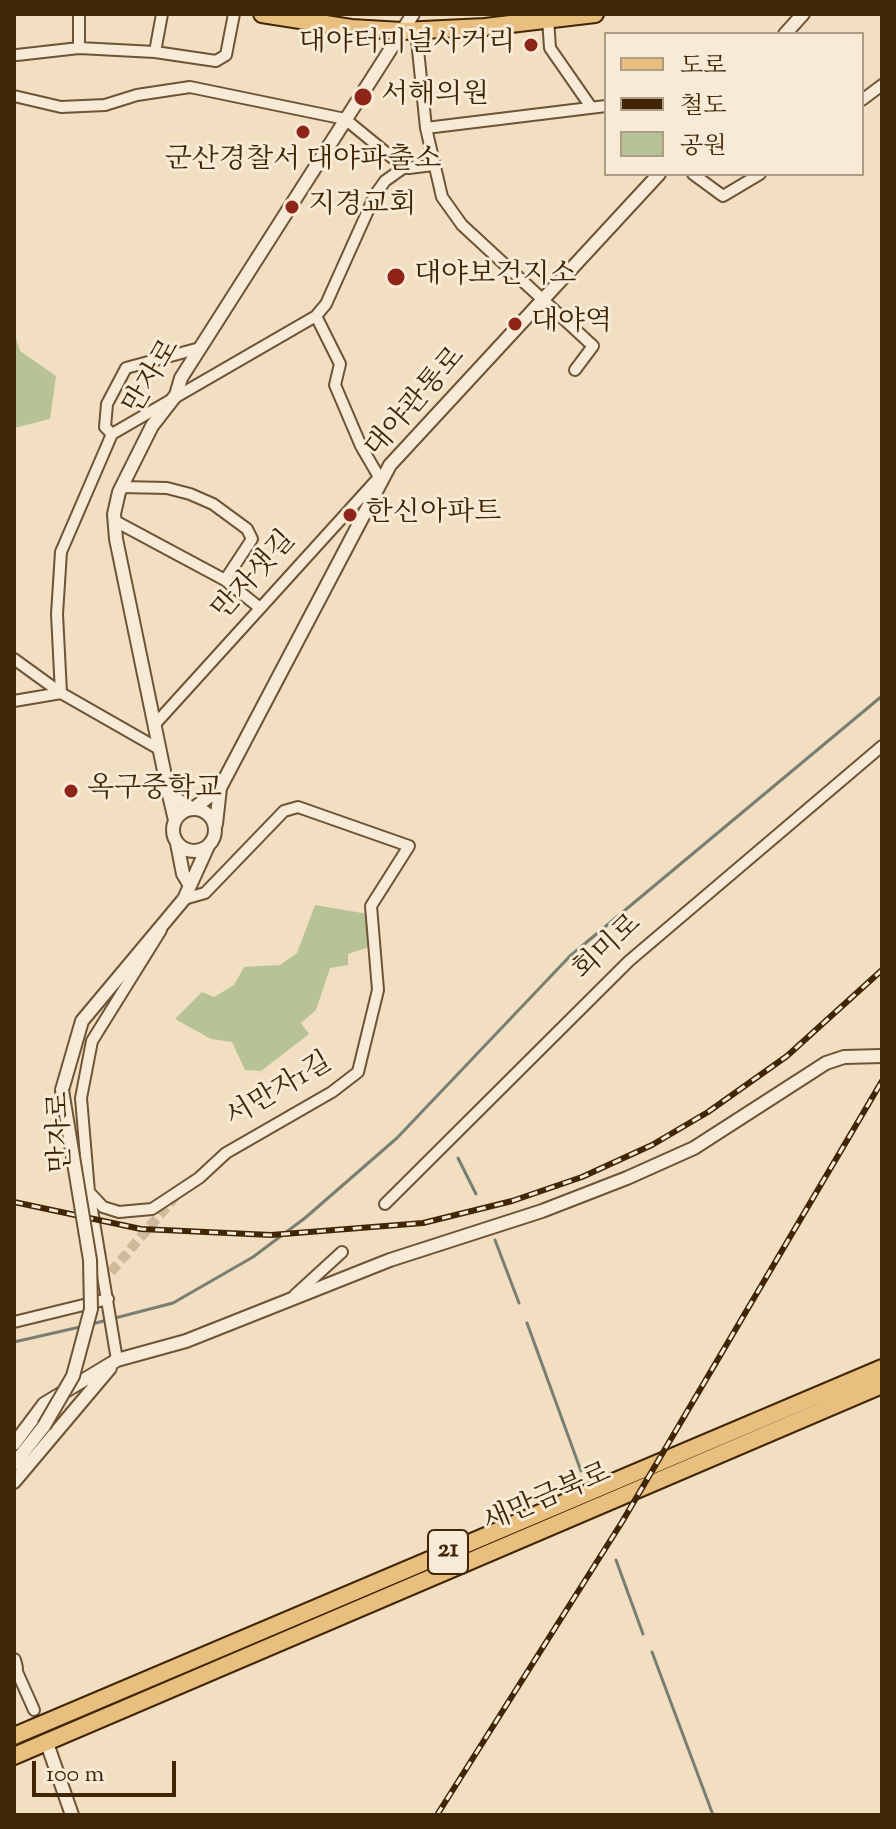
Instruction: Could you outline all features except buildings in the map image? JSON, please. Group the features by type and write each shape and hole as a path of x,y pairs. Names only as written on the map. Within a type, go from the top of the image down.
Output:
{"main road":[{"path":"262,14 297,16 351,28 595,14"},
{"path":"814,1406 882,1368"},
{"path":"814,1406 882,1387"},
{"name":"새만금북로","path":"14,1736 814,1406"},
{"name":"새만금북로","path":"14,1756 814,1406"}],"street":[{"path":"79,14 79,48"},
{"path":"155,52 162,14"},
{"path":"17,55 79,48 155,52 216,61 226,55 234,14"},
{"path":"787,32 803,14"},
{"path":"548,19 554,55 591,107"},
{"path":"410,25 426,128 442,197 462,225 593,346 575,370"},
{"name":"만자로","path":"175,820 115,521 121,487 152,426 176,395 181,378 345,119 410,25"},
{"path":"864,98 882,85"},
{"path":"14,96 61,107 90,106 190,87 345,119 406,166"},
{"path":"426,128 604,106"},
{"path":"61,693 57,614 61,552 112,434 316,316 326,304 375,195 385,181 406,166 433,165"},
{"name":"대야관통로","path":"220,788 390,465 657,176"},
{"path":"696,176 723,196 757,176"},
{"path":"316,316 340,364 335,385 361,446 379,477"},
{"path":"112,434 105,427 107,404 126,368 200,348"},
{"name":"만자샛길","path":"157,722 390,465"},
{"path":"121,487 167,488 190,494 213,504 247,529 252,539 225,580"},
{"path":"115,521 225,580 260,608"},
{"path":"14,659 61,693 159,749"},
{"path":"14,701 61,693"},
{"name":"회미로","path":"385,1204 629,961 882,746"},
{"path":"189,884 183,874 173,830 175,820 220,788"},
{"path":"177,843 188,851 208,846 216,827 220,788"},
{"path":"169,795 209,814 216,827"},
{"name":"서만자1길","path":"89,1192 103,1207 119,1212 152,1209 190,1181 199,1178 226,1153 332,1092 358,1072 378,990 371,906 409,846 298,807 284,811 205,893 184,899"},
{"name":"만자로","path":"14,1464 44,1426 73,1376 91,1318 90,1260 62,1090 82,1021 184,899 208,846"},
{"name":"만자로","path":"117,1360 89,1192 81,1098 92,1041 110,1008 155,946 164,924"},
{"path":"14,1444 44,1404 117,1360 186,1341 285,1305 390,1260 542,1211 627,1178 694,1148 826,1063 863,1055 882,1056"},
{"name":"서만자1길","path":"175,1197 190,1181"},
{"path":"285,1305 342,1252"},
{"path":"105,1283 111,1272"},
{"path":"14,1322 109,1305"},
{"path":"14,1482 117,1360"},
{"path":"15,1664 34,1710"},
{"path":"49,1749 72,1815"}],"green space":[{"path":"14,332 20,351 56,376 50,419 14,428"},
{"path":"315,905 368,914 369,947 348,954 348,965 330,968 316,1010 301,1023 309,1034 261,1071 245,1070 232,1042 211,1039 175,1019 202,992 214,997 234,985 244,967 280,965 297,953"}],"waterway":[{"path":"92,1324 173,1303 253,1257 305,1218 397,1138 570,956 882,696"},
{"path":"458,1158 476,1194"},
{"path":"495,1240 519,1303"},
{"path":"527,1323 581,1471"},
{"path":"14,1342 80,1327"},
{"path":"616,1560 643,1634"},
{"path":"652,1652 713,1815"}],"tunnel":[{"path":"111,1272 175,1197"}],"railway":[{"path":"14,1202 141,1229 271,1235 423,1223 512,1201 582,1177 652,1145 708,1112 787,1056 882,970"},
{"path":"437,1815 622,1522 882,1081"}],"place":[{"name":"대야터미널사거리","path":"531,45"},
{"name":"서해의원","path":"363,97"},
{"name":"군산경찰서 대야파출소","path":"303,132"},
{"name":"지경교회","path":"292,207"},
{"name":"대야보건지소","path":"396,277"},
{"name":"대야역","path":"515,324"},
{"name":"한신아파트","path":"350,515"},
{"name":"옥구중학교","path":"71,791"}]}
